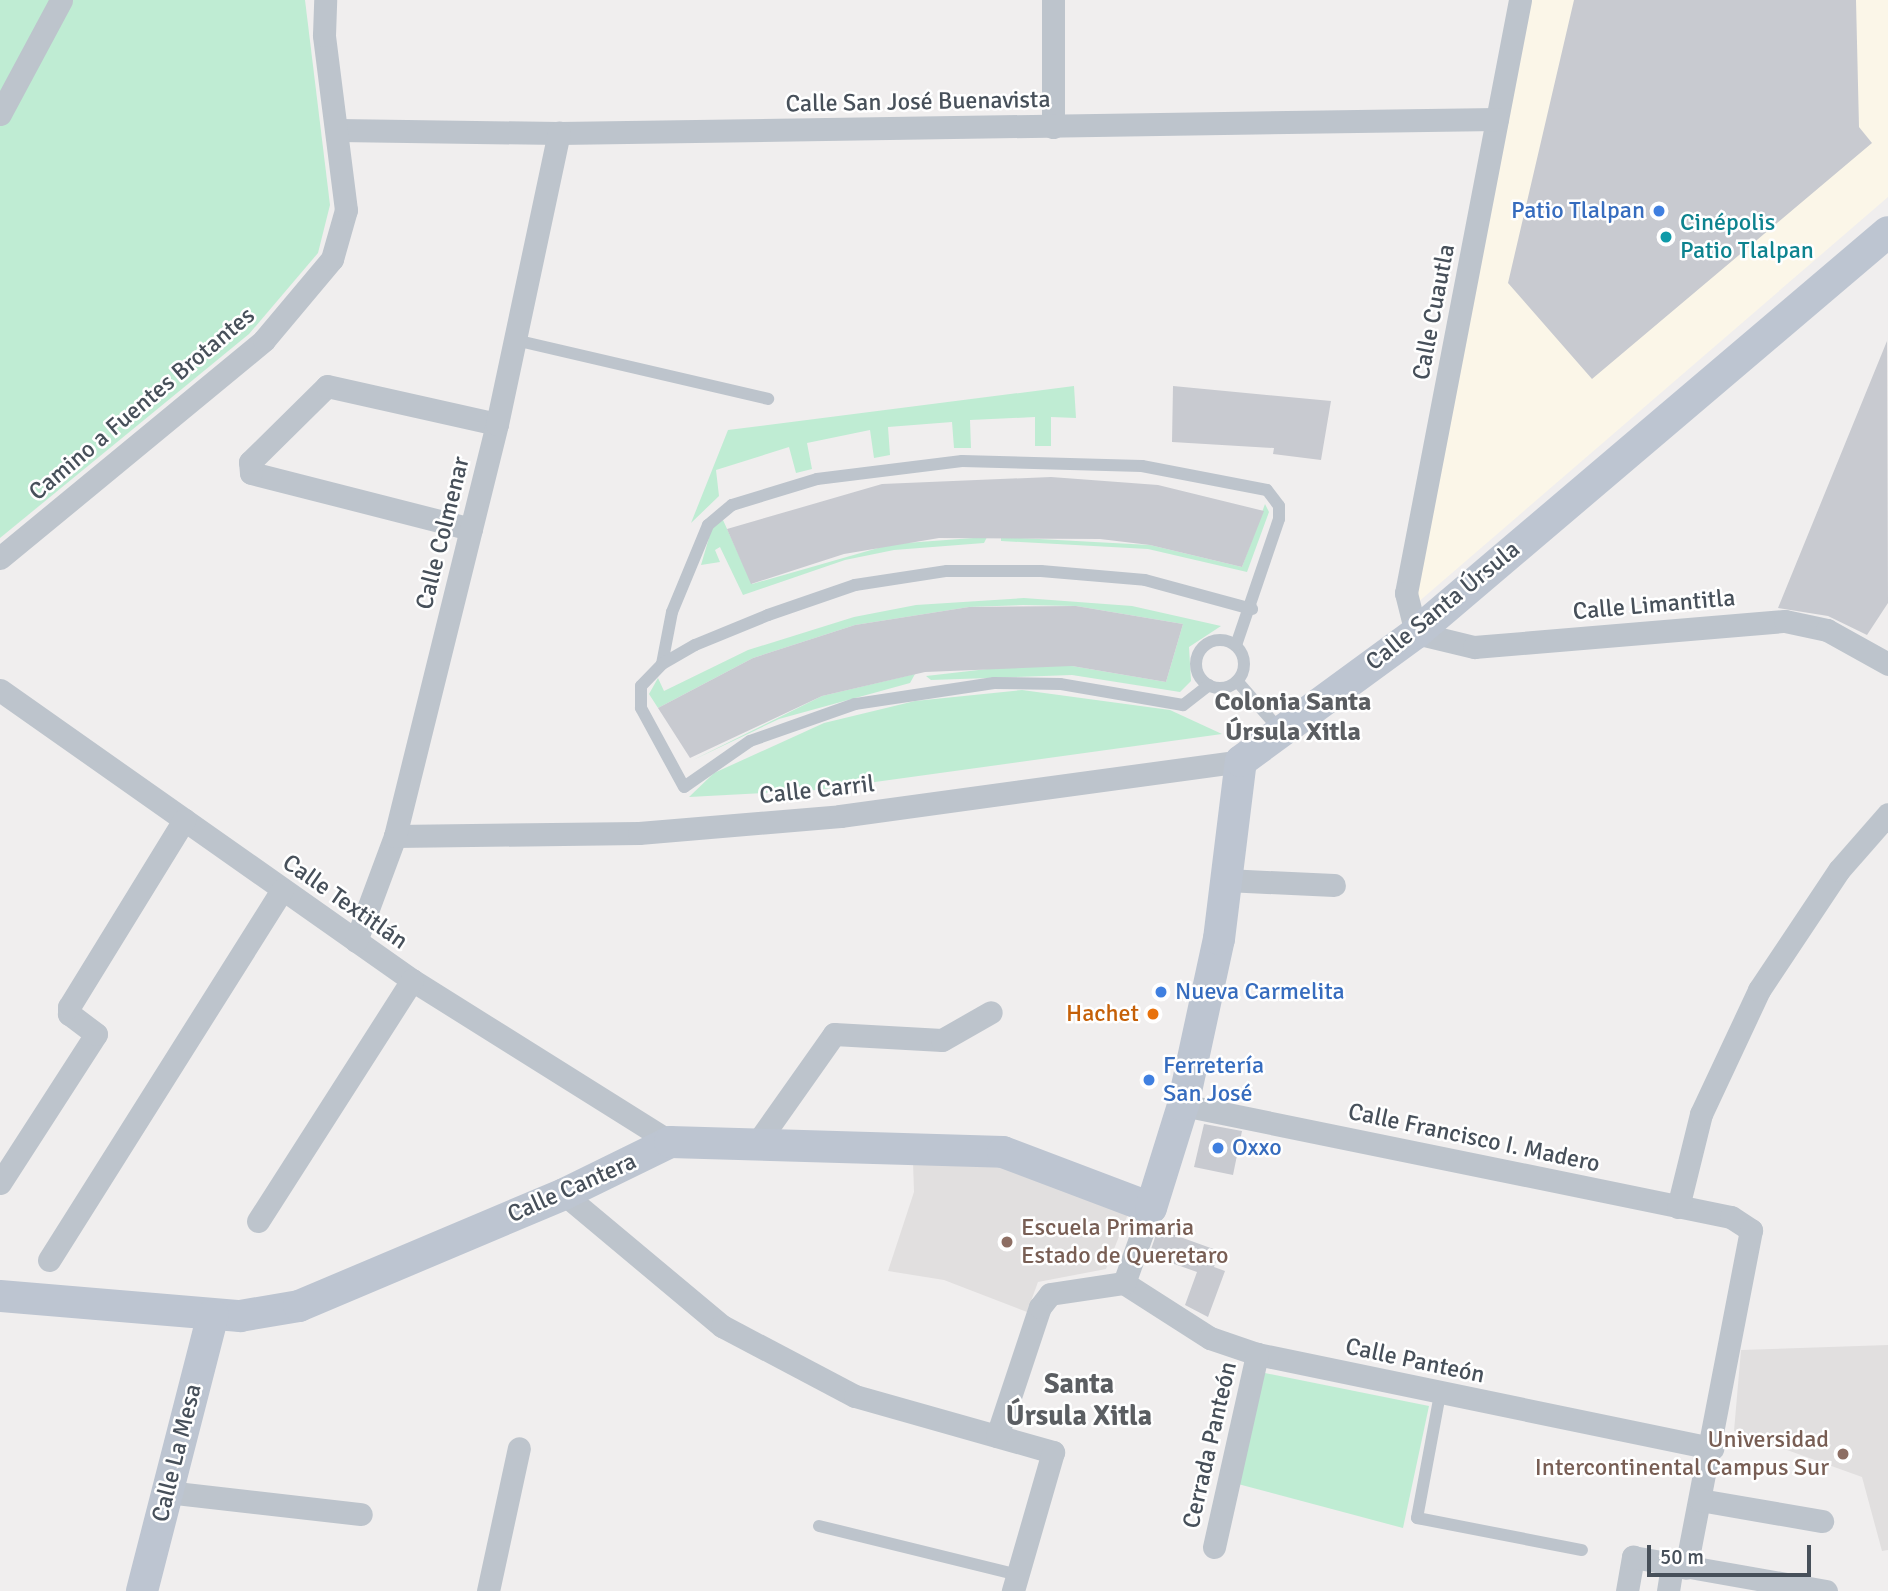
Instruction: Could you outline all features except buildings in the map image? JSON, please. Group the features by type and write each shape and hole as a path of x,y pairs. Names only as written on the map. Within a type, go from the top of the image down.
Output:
{"street":[{"path":"0,114 61,0"},
{"name":"Camino a Fuentes Brotantes","path":"0,558 264,340 332,259 346,211 338,130 324,35 325,0"},
{"path":"1053,127 1054,0"},
{"name":"Calle Cuautla","path":"1416,633 1406,593 1520,0"},
{"name":"Calle San José Buenavista","path":"338,130 559,132 1497,120"},
{"name":"Calle Colmenar","path":"356,940 395,836 497,424 559,132"},
{"name":"Calle Santa Úrsula","path":"1241,761 1416,633 1888,232"},
{"path":"471,528 251,473 250,462 327,386 497,424"},
{"name":"Calle Limantitla","path":"1416,633 1474,647 1786,621 1827,630 1888,664"},
{"name":"Calle Textitlán","path":"0,690 412,980 670,1142"},
{"path":"997,1436 1040,1307 1050,1294 1124,1283 1183,1105 1219,939 1241,761"},
{"name":"Calle Carril","path":"395,836 639,833 826,817 1241,761"},
{"path":"1678,1207 1701,1114 1759,990 1832,880 1888,814"},
{"path":"0,1183 94,1038 94,1030 69,1014 69,1007 184,820"},
{"path":"1226,880 1334,885"},
{"path":"49,1260 282,890"},
{"path":"258,1222 412,980"},
{"path":"755,1146 834,1034 942,1040 991,1012"},
{"name":"Calle Francisco I. Madero","path":"1183,1105 1731,1217 1751,1230 1712,1448"},
{"name":"Calle Cantera","path":"0,1296 104,1300 213,1315 299,1306 564,1194 670,1142 1003,1152 1151,1208"},
{"path":"564,1194 722,1326 855,1396 1054,1452 1016,1583"},
{"name":"Calle Panteón","path":"1124,1283 1210,1338 1257,1354 1440,1394 1712,1448"},
{"name":"Calle La Mesa","path":"142,1591 213,1315"},
{"name":"Cerrada Panteón","path":"1213,1546 1257,1354"},
{"path":"488,1591 519,1448"},
{"path":"1668,1591 1700,1500 1712,1448"},
{"path":"167,1492 361,1514"},
{"path":"1700,1500 1822,1521"},
{"path":"1627,1591 1633,1558 1826,1591"}],"lane":[{"path":"515,340 768,399"},
{"path":"662,664 672,612 708,524 732,505 817,479 962,461 1142,466 1267,490 1279,506 1279,519 1252,609 1236,645"},
{"path":"1209,685 1183,705 1060,684 994,683 855,704 750,741 684,787 641,708 640,686 662,664 744,625 855,585 947,571 1041,571 1145,580 1252,609"},
{"path":"1213,641 1236,645 1244,659 1237,681 1224,688 1209,685 1198,673 1200,650 1213,641"},
{"path":"1237,681 1281,731"},
{"path":"1440,1394 1417,1518 1582,1550"},
{"path":"819,1526 1016,1583"}],"shaded area":[{"path":"1523,0 1888,0 1888,197 1416,604 1410,600"},
{"name":"Escuela Primaria Estado de Queretaro","path":"1004,1161 1128,1214 1106,1269 1038,1282 1027,1312 944,1280 888,1271 914,1192 913,1162"},
{"name":"Universidad Intercontinental Campus Sur","path":"1888,1345 1888,1550 1882,1551 1862,1477 1734,1431 1741,1350"}],"green space":[{"path":"0,0 305,0 330,205 318,253 249,334 0,538"},
{"path":"1074,386 1076,418 1051,417 1051,446 1035,446 1035,417 970,420 971,448 954,448 952,422 888,427 890,455 874,458 870,430 807,443 812,469 796,473 789,447 716,470 719,496 691,523 728,430"},
{"path":"1265,504 1269,512 1247,572 1148,549 1001,541 1001,537 1150,545 1242,567"},
{"path":"723,520 752,584 892,544 987,537 984,543 894,550 845,560 743,595 720,547 715,550 720,562 701,565 713,524"},
{"path":"1024,598 1132,606 1221,626 1189,647 1191,681 1180,692 1072,675 931,680 926,676 1023,665 1072,666 1166,682 1183,624 1076,606 1023,605 969,607 855,625 753,658 658,708 649,694 658,678 664,691 748,650 854,617 916,605"},
{"path":"915,674 910,683 779,719 691,761 822,696"},
{"path":"1022,690 1170,710 1222,734 817,790 689,797 714,773 824,723 915,701"},
{"path":"1260,1372 1429,1406 1403,1528 1238,1484"}],"place":[{"name":"Patio Tlalpan","path":"1659,211"},
{"name":"Cinépolis Patio Tlalpan","path":"1666,237"},
{"name":"Nueva Carmelita","path":"1161,992"},
{"name":"Hachet","path":"1153,1014"},
{"name":"Ferretería San José","path":"1149,1080"},
{"name":"Oxxo","path":"1218,1148"},
{"name":"Escuela Primaria Estado de Queretaro","path":"1007,1242"},
{"name":"Universidad Intercontinental Campus Sur","path":"1843,1454"}],"district":[{"name":"Colonia Santa Úrsula Xitla","path":"1293,718"},
{"name":"Santa Úrsula Xitla","path":"1079,1400"}]}
